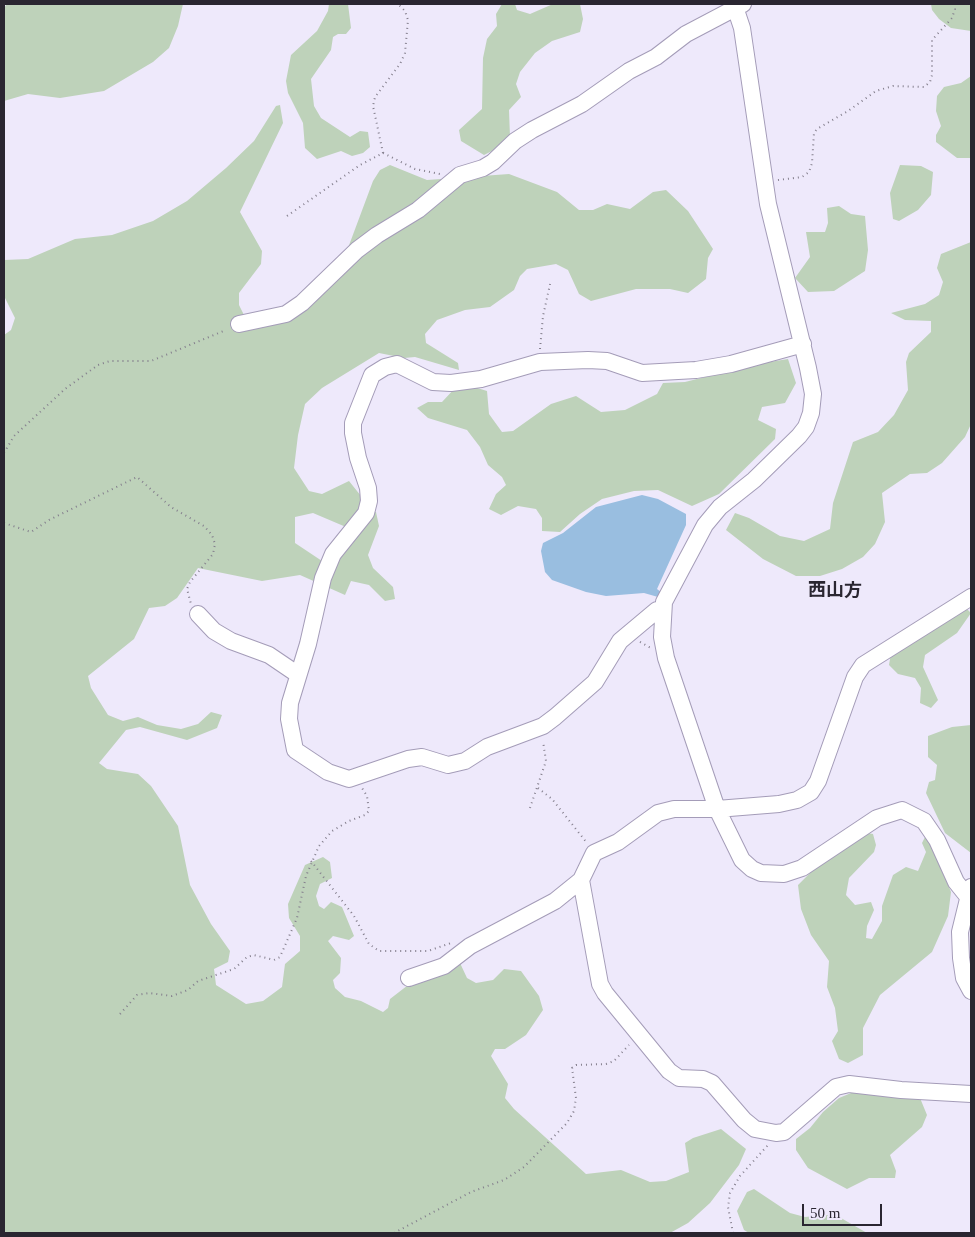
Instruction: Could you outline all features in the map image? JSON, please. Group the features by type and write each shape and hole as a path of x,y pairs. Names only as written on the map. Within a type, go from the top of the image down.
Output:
{"street":[{"path":"239,324 286,314 302,304 357,250 418,210 460,175 488,165 514,141 582,104 629,71 662,53 686,34 738,5 764,180 781,258 803,344 813,394 812,413 806,427 754,480 720,507 710,519 665,602 628,634 614,650 603,672 595,682 543,726 487,747 458,764 448,765 422,757 390,763 356,777 340,778 295,750 289,718 290,703 297,674 308,644 323,578 334,554 366,513 368,488 358,458 353,423 372,375 385,367 397,364 433,382 452,383 481,380 540,362 606,361 642,373 696,370 731,364 803,344"},
{"path":"409,978 444,966 470,946 549,904 581,880 594,853 618,842 658,813 674,809 717,809 779,804 797,800 811,792 818,781 855,677 863,664 971,597"},
{"path":"665,602 662,637 666,658 717,809 742,860 761,873 784,874 802,868 878,818 902,810 911,813 924,822 937,840 948,868 970,892 960,932 960,958 964,978 971,991"},
{"path":"198,614 214,631 231,641 269,655 297,674"},
{"path":"581,880 600,984 669,1071 679,1078 703,1079 712,1083 744,1120 755,1129 776,1133 784,1132 836,1087 849,1084 901,1090 971,1094"}],"path":[{"path":"383,153 373,106 375,97 400,64 405,53 408,20 405,11 398,4"},
{"path":"764,180 802,177 809,172 812,163 814,133 817,129 848,112 876,91 893,86 924,87 930,82 932,75 932,40 952,18 954,4"},
{"path":"383,153 415,169 434,174 460,175"},
{"path":"287,216 353,170 383,153"},
{"path":"540,362 543,316 551,280"},
{"path":"4,453 14,436 65,389 98,365 110,362 151,361 239,324"},
{"path":"4,523 31,532 49,520 137,477 171,507 204,526 212,535 215,544 213,554 190,582 187,589 188,598 198,614"},
{"path":"628,634 666,658"},
{"path":"530,808 546,761 543,726"},
{"path":"120,1014 138,994 149,993 172,996 188,990 198,981 234,968 248,957 254,955 274,960 280,957 298,918 311,861 325,837 369,811 366,796 356,777"},
{"path":"538,788 552,799 594,853"},
{"path":"311,861 354,916 369,944 379,951 428,951 455,942"},
{"path":"394,1233 471,1192 504,1180 524,1167 567,1123 574,1110 576,1098 572,1068 576,1065 606,1064 614,1061 639,1033"},
{"path":"733,1233 728,1207 730,1193 740,1176 774,1139 776,1133"}],"green space":[{"path":"7,4 183,4 178,26 169,48 153,62 104,91 60,98 28,94 4,101 4,8"},
{"path":"329,4 348,4 351,28 346,34 338,34 333,37 331,50 311,79 314,106 321,118 350,137 360,131 368,132 370,147 363,153 352,156 341,151 317,159 305,148 303,123 288,93 286,81 291,55 317,31 328,11"},
{"path":"502,4 515,4 517,10 530,14 553,4 580,4 583,19 580,32 552,41 535,53 520,72 516,84 521,97 509,110 510,137 484,155 461,141 459,130 482,109 483,58 487,39 497,26 496,14"},
{"path":"931,4 971,4 971,31 951,28 939,19 932,10"},
{"path":"971,76 971,158 957,158 936,142 936,135 941,126 936,111 937,96 944,87 961,83"},
{"path":"280,105 283,123 240,212 262,251 261,264 239,293 239,305 246,319 254,324 270,326 289,317 348,248 373,181 380,170 390,165 427,180 509,174 557,192 579,210 593,210 607,204 630,209 653,192 666,190 688,211 713,249 708,258 706,279 688,293 670,289 636,289 591,301 579,294 568,270 556,264 527,269 520,276 514,290 490,307 465,310 437,320 425,334 426,343 458,363 459,370 415,357 404,358 379,353 322,388 305,404 298,435 294,468 309,491 322,494 349,481 361,496 363,510 346,527 313,513 295,517 295,543 322,561 371,511 376,512 379,526 368,555 373,568 393,587 395,599 385,601 369,585 351,581 345,595 300,575 262,581 198,568 177,598 165,606 149,608 134,639 88,676 91,688 108,715 123,721 138,717 157,725 181,729 198,724 211,712 222,715 217,728 187,740 140,727 126,730 99,763 107,769 138,774 151,786 178,826 190,885 211,924 230,951 228,962 214,969 216,985 246,1004 263,1001 282,987 285,964 300,951 300,936 289,918 288,904 305,865 323,857 330,862 332,878 320,884 316,896 319,906 324,909 331,902 342,907 354,936 349,940 333,936 328,941 341,958 340,973 333,980 335,988 345,997 361,1001 383,1012 388,1008 390,999 412,982 460,963 467,978 476,983 493,980 504,969 521,971 539,996 543,1010 526,1035 505,1049 495,1049 491,1056 508,1084 505,1098 514,1109 586,1174 621,1170 650,1182 666,1181 689,1172 685,1143 693,1138 721,1129 746,1149 739,1165 710,1203 688,1223 670,1233 4,1233 4,335 11,330 15,318 4,296 4,260 28,259 75,239 112,235 153,221 187,201 226,168 254,141 276,106"},
{"path":"900,165 921,166 933,172 931,195 918,210 899,221 893,219 890,193"},
{"path":"839,206 851,214 865,216 868,250 865,271 834,291 808,292 795,278 810,257 806,232 825,232 828,223 827,208"},
{"path":"971,242 971,424 965,437 942,463 927,473 910,474 882,493 885,522 875,544 863,557 842,569 820,576 796,576 763,559 726,530 735,513 749,518 780,536 804,541 830,529 833,503 853,442 878,432 894,415 908,390 906,362 909,353 931,332 931,321 905,320 891,313 925,304 939,295 943,282 937,268 941,254"},
{"path":"788,359 796,383 785,403 762,407 758,420 776,429 775,439 719,494 692,506 658,490 634,491 602,499 580,514 560,532 542,531 542,518 536,509 518,506 501,515 489,509 496,494 506,485 502,477 488,465 480,447 467,430 428,418 417,408 428,402 442,402 456,387 474,387 487,391 489,414 502,432 513,431 551,404 576,396 601,412 625,410 657,394 663,383 685,382 757,364"},
{"path":"966,608 971,613 957,633 925,655 923,667 938,700 931,708 920,703 921,688 915,678 898,674 889,665 891,653"},
{"path":"971,725 971,853 945,833 926,793 929,782 935,780 937,765 928,757 928,736 952,727"},
{"path":"867,833 873,834 876,845 874,852 849,878 846,895 855,905 871,902 874,910 867,926 866,938 872,939 882,921 882,906 893,875 906,867 918,871 926,852 922,843 927,833 951,892 948,916 932,952 880,995 863,1028 863,1055 848,1063 839,1059 832,1041 838,1031 835,1008 827,987 829,961 811,935 801,909 798,885 811,872"},
{"path":"856,1091 920,1098 927,1115 922,1127 890,1155 896,1171 895,1178 869,1178 847,1189 808,1168 796,1150 796,1139 810,1128 823,1112 839,1098"},
{"path":"754,1189 790,1213 805,1217 826,1215 841,1218 867,1233 749,1233 744,1230 737,1211 747,1192"}],"water":[{"path":"642,495 658,499 686,514 686,525 657,589 661,592 658,597 644,593 606,596 586,592 552,580 545,572 541,551 543,543 563,533 596,507"}],"district":[{"name":"西山方","path":"835,591"}]}
